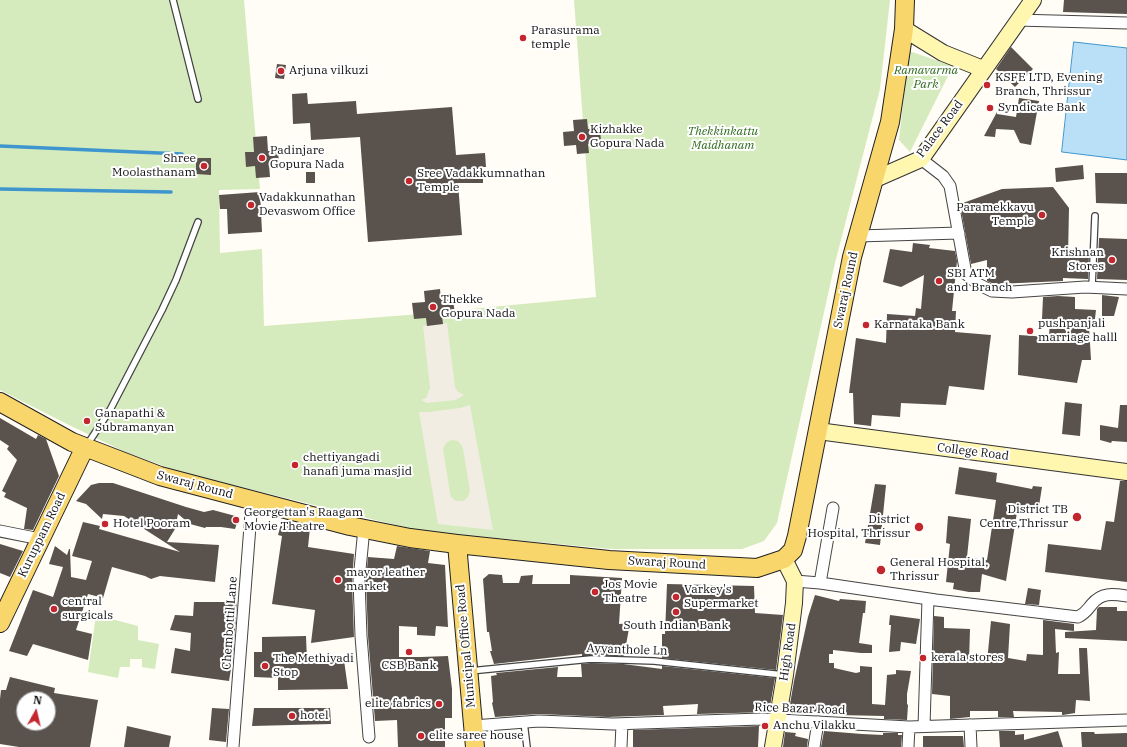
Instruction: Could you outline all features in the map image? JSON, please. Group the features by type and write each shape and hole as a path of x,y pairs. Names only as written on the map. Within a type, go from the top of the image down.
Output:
{"main road":[{"name":"Swaraj Round","path":"0,402 72,442 160,476 364,528 410,538 609,560 757,568 784,559 793,550 797,536 852,257 890,122 904,29 906,0"},
{"name":"Palace Road","path":"874,180 920,159 1017,20 1033,0"},
{"path":"904,29 943,53 983,69"},
{"name":"College Road","path":"818,431 1127,472"},
{"name":"Kuruppam Road","path":"0,622 85,448"},
{"name":"Municipal Office Road","path":"457,544 475,747"},
{"name":"High Road","path":"773,747 785,675 794,603 795,581 784,559"}],"street":[{"path":"1017,20 1127,23"},
{"path":"920,159 943,176 950,186 966,274 978,284 992,290 1012,292 1092,287 1127,289"},
{"path":"858,236 959,233"},
{"name":"Chembottil Lane","path":"233,747 252,500"},
{"path":"820,583 833,508"},
{"path":"364,528 359,580 361,636 369,737"},
{"path":"0,531 40,539"},
{"path":"795,581 1078,617 1086,613 1100,596 1114,594 1127,596"},
{"path":"924,726 928,599"},
{"name":"Rice Bazar Road","path":"473,726 539,721 622,724 778,719 909,727 1127,720"},
{"path":"814,747 818,722"},
{"path":"622,724 622,747"},
{"path":"970,725 971,747"},
{"path":"908,747 909,727"}],"lane":[{"path":"173,0 198,99"},
{"path":"1092,287 1096,216"},
{"path":"85,448 110,410 162,310 176,280 198,222"},
{"name":"Ayyanthole Ln","path":"468,671 591,659 654,660 785,675"},
{"path":"524,722 527,747"}],"green space":[{"name":"Thekkinkattu Maidhanam","path":"0,0 244,0 260,189 219,190 220,253 262,249 264,326 408,315 596,297 574,0 890,0 880,89 835,263 777,523 764,541 742,549 612,549 420,531 180,472 125,452 0,390"},
{"name":"Ramavarma Park","path":"909,51 953,66 910,152 899,140"},
{"path":"96,615 138,626 138,640 159,644 155,669 142,667 142,659 130,659 130,667 120,667 118,678 88,672"}],"shaded area":[{"path":"447,323 455,387 457,391 464,395 456,400 427,403 421,400 426,398 430,388 423,326"},
{"path":"470,405 493,530 438,524 419,412 460,408","holes":["451,440 458,441 463,449 470,491 468,497 463,501 456,501 451,497 443,449 446,443"]}],"water":[{"path":"1074,42 1127,48 1127,160 1062,152"}],"building":[{"path":"1064,0 1127,0 1127,14 1063,12"},
{"path":"1011,47 1033,69 1015,87 996,69"},
{"name":"Arjuna vilkuzi","path":"277,64 286,65 284,79 275,78"},
{"path":"307,93 308,104 356,101 357,114 452,107 456,155 485,153 486,167 483,167 483,183 458,183 462,235 368,242 360,137 311,140 310,123 293,124 292,94"},
{"path":"1019,98 1039,101 1031,145 1020,143 1014,130 996,129 995,137 984,136 997,112 997,114 1016,117"},
{"name":"Kizhakke Gopura Nada","path":"587,119 588,129 600,128 601,142 588,144 589,153 577,154 576,145 564,146 563,132 574,131 573,120"},
{"name":"Padinjare Gopura Nada","path":"267,136 268,151 278,151 279,163 269,164 270,177 256,178 255,166 246,167 245,152 254,152 253,137"},
{"name":"Shree Moolasthanam","path":"196,158 211,158 211,175 196,174"},
{"path":"1083,165 1084,179 1056,182 1055,168"},
{"path":"306,172 315,172 315,183 306,183"},
{"path":"1095,173 1127,173 1127,204 1096,203"},
{"path":"1053,187 1069,208 1068,257 1089,256 1088,279 1063,278 1063,281 997,284 987,281 987,260 971,264 960,204 1002,189"},
{"name":"Vadakkunnathan Devaswom Office","path":"260,192 262,232 228,234 227,209 220,209 219,195"},
{"name":"Krishnan Stores","path":"1099,238 1127,239 1127,280 1097,279"},
{"path":"913,243 930,245 929,248 955,251 957,261 952,311 956,311 955,332 991,335 984,390 949,386 946,405 901,403 900,417 872,415 871,426 854,424 853,393 849,393 856,338 886,343 887,314 915,316 916,308 921,309 924,275 901,287 883,282 890,249 912,252"},
{"name":"Thekke Gopura Nada","path":"440,289 441,300 453,299 455,315 442,316 443,324 427,326 426,318 414,319 412,303 425,302 424,291"},
{"path":"1102,295 1119,297 1114,316 1102,316"},
{"path":"1043,297 1075,297 1075,309 1096,310 1094,327 1089,326 1091,360 1082,360 1077,383 1018,375 1019,335 1049,337 1050,319 1042,319"},
{"path":"1065,402 1082,404 1080,436 1062,434"},
{"path":"1120,405 1127,405 1127,442 1112,441 1111,443 1100,440 1100,425 1118,428"},
{"path":"0,418 36,439 38,435 46,439 59,476 33,530 24,529 27,508 4,497 6,493 2,491 17,460 7,449 9,446 0,440"},
{"path":"959,467 997,473 996,482 1032,489 1033,486 1042,487 1039,506 1018,506 1006,581 982,574 980,592 969,592 953,589 954,583 946,582 950,544 946,543 948,516 971,519 967,557 987,560 996,500 955,494"},
{"path":"1120,481 1127,481 1127,582 1045,572 1048,544 1101,550 1106,521 1114,522"},
{"path":"99,483 113,483 204,512 213,510 239,517 235,529 221,527 205,528 190,524 178,514 175,529 167,542 219,545 215,582 160,576 151,579 112,567 103,598 88,594 76,630 92,634 88,660 33,644 27,656 9,651 33,590 53,597 63,567 49,564 55,546 67,555 70,549 71,577 86,580 92,561 72,556 83,522 100,526 99,529 180,552 124,516 103,514 102,519 86,504 76,501 91,485"},
{"path":"875,484 886,485 880,545 865,543"},
{"path":"281,524 310,528 308,547 354,554 352,580 354,637 311,643 315,610 272,604 282,536 278,535"},
{"path":"0,544 23,551 10,577 0,573"},
{"path":"397,546 430,551 428,563 445,565 448,627 436,626 435,636 417,635 417,627 399,626 399,657 448,656 452,689 452,718 445,718 445,747 398,747 397,720 375,721 368,636 366,580 368,557 394,559"},
{"path":"489,574 502,575 503,583 519,583 521,576 533,575 532,584 570,584 570,575 622,578 619,624 630,623 624,656 582,656 582,654 494,664 490,651 492,651 489,632 487,632 483,579"},
{"path":"667,584 754,586 755,613 783,615 776,670 662,658 662,634 665,634"},
{"path":"1028,588 1041,590 1039,605 1025,604"},
{"path":"815,595 839,601 840,599 866,601 859,643 872,645 872,653 833,650 833,654 829,654 829,663 834,663 834,668 856,673 860,672 860,666 872,667 872,704 885,705 887,675 896,674 896,670 911,671 907,694 907,720 884,719 884,716 838,715 838,713 789,710 808,617"},
{"path":"194,602 237,602 233,657 229,681 171,673 175,648 190,651 191,633 170,630 175,615 193,616"},
{"path":"1099,607 1117,607 1117,611 1127,611 1127,641 1065,638 1065,632 1096,630 1097,609"},
{"path":"890,615 920,619 916,644 901,642 900,651 889,652 891,625 889,625"},
{"path":"934,616 944,617 944,628 970,629 969,662 987,662 991,621 1010,624 1008,658 1026,661 1027,654 1043,655 1043,620 1074,624 1074,631 1055,629 1056,653 1059,652 1058,674 1080,674 1079,648 1087,648 1090,701 1076,700 1075,713 1063,715 1062,712 1013,711 1014,717 998,717 998,711 970,711 970,717 950,719 950,696 932,694"},
{"path":"306,636 307,661 344,660 348,689 278,690 278,678 254,677 254,652 262,652 262,637"},
{"path":"581,664 623,664 662,669 662,666 775,678 769,712 697,714 698,704 663,706 664,715 608,717 539,714 495,717 492,703 491,676 497,675 496,673 558,667 557,677 582,677"},
{"path":"10,677 55,688 54,691 16,691 16,731 56,731 56,693 98,700 90,747 19,747 0,744 1,690 6,690"},
{"path":"212,708 229,709 226,742 209,740"},
{"name":"hotel","path":"254,708 330,708 331,724 252,726"},
{"path":"127,726 171,736 169,747 124,747"},
{"path":"759,726 758,747 633,747 633,730"},
{"path":"824,731 883,735 883,733 898,733 898,735 902,735 901,747 821,747"},
{"path":"999,731 1015,731 1015,735 1024,734 1024,740 1058,731 1063,747 1000,747"},
{"path":"785,732 796,733 795,736 808,739 807,747 783,747"},
{"path":"1081,732 1094,732 1095,734 1127,733 1127,747 1082,747"},
{"path":"923,736 963,736 964,747 923,747"}],"waterway":[{"path":"0,146 182,154"},
{"path":"0,189 171,192"}],"place":[{"name":"Parasurama temple","path":"523,38"},
{"name":"Arjuna vilkuzi","path":"281,71"},
{"name":"KSFE LTD, Evening Branch, Thrissur","path":"987,85"},
{"name":"Syndicate Bank","path":"990,108"},
{"name":"Kizhakke Gopura Nada","path":"582,137"},
{"name":"Padinjare Gopura Nada","path":"262,158"},
{"name":"Shree Moolasthanam","path":"204,166"},
{"name":"Sree Vadakkumnathan Temple","path":"409,181"},
{"name":"Vadakkunnathan Devaswom Office","path":"251,205"},
{"name":"Paramekkavu Temple","path":"1042,215"},
{"name":"Krishnan Stores","path":"1112,260"},
{"name":"SBI ATM and Branch","path":"939,281"},
{"name":"Thekke Gopura Nada","path":"433,307"},
{"name":"Karnataka Bank","path":"866,325"},
{"name":"pushpanjali marriage halll","path":"1030,331"},
{"name":"Ganapathi & Subramanyan","path":"87,421"},
{"name":"chettiyangadi hanafi juma masjid","path":"295,465"},
{"name":"District TB Centre,Thrissur","path":"1077,517"},
{"name":"Georgettan's Raagam Movie Theatre","path":"236,520"},
{"name":"Hotel Pooram","path":"105,524"},
{"name":"District Hospital, Thrissur","path":"919,527"},
{"name":"General Hospital, Thrissur","path":"881,570"},
{"name":"mayor leather market","path":"338,580"},
{"name":"Jos Movie Theatre","path":"595,592"},
{"name":"Varkey's Supermarket","path":"676,597"},
{"name":"central surgicals","path":"54,609"},
{"name":"South Indian Bank","path":"676,612"},
{"name":"CSB Bank","path":"409,652"},
{"name":"kerala stores","path":"923,658"},
{"name":"The Methiyadi Stop","path":"265,666"},
{"name":"elite fabrics","path":"439,704"},
{"name":"hotel","path":"292,716"},
{"name":"Anchu Vilakku","path":"765,726"},
{"name":"elite saree house","path":"421,736"}]}
